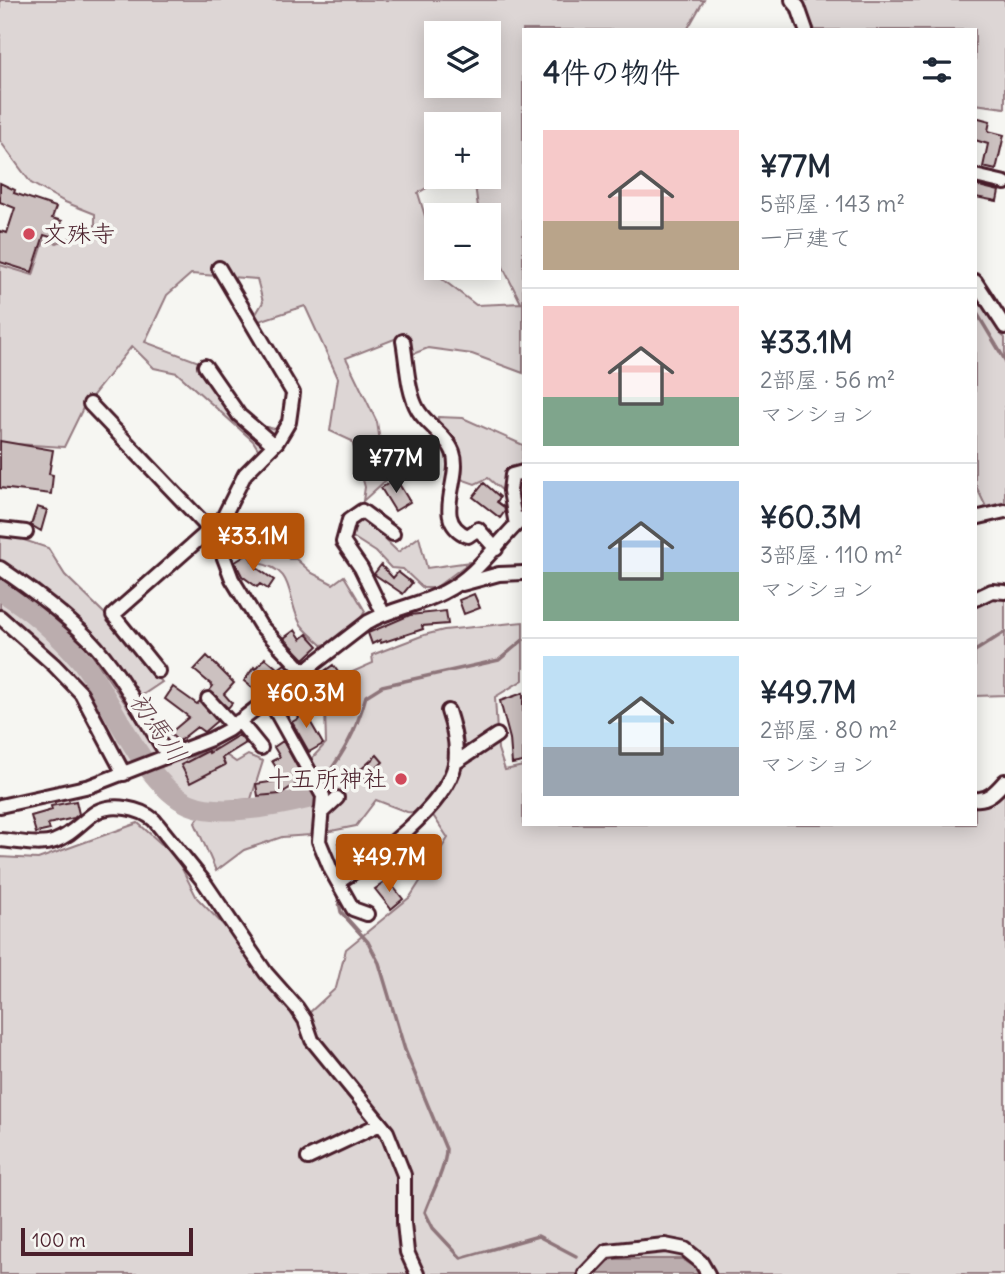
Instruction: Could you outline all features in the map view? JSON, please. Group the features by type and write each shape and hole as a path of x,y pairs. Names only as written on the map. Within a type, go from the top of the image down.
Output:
{"street":[{"path":"792,0 798,7 805,28"},
{"path":"977,176 1005,183"},
{"path":"215,534 245,474 274,445 289,422 293,393 219,268"},
{"path":"977,284 1005,327"},
{"path":"403,341 418,409 453,452 455,473 448,504 453,522 459,532 468,536 478,529 496,549"},
{"path":"205,366 239,415 274,445"},
{"path":"90,404 215,534 232,579 260,625 304,672"},
{"path":"0,806 90,786 211,739 236,724 383,613 442,594 456,586 496,549 519,522 510,491 512,475 522,472"},
{"path":"383,613 361,568 343,542 349,520 362,511 393,534"},
{"path":"977,518 1005,511"},
{"path":"0,529 26,532"},
{"path":"158,671 113,615 207,532 215,534"},
{"path":"0,568 90,640 121,681 165,757"},
{"path":"456,586 499,574 522,573"},
{"path":"977,597 992,591 1005,592"},
{"path":"0,617 81,693 129,772"},
{"path":"208,699 261,748"},
{"path":"269,699 323,796 319,841 331,870 340,881 354,909 367,914"},
{"path":"340,881 376,859 442,794 455,763 457,743 449,711"},
{"path":"455,763 497,735"},
{"path":"977,799 993,794 1005,781"},
{"path":"321,813 337,798"},
{"path":"0,840 52,843 99,811 127,807 148,814 204,883 266,973 297,1008 305,1020 312,1040 387,1132 404,1175 407,1252 417,1274"},
{"path":"309,1158 380,1124"},
{"path":"585,1274 607,1251 664,1245 685,1249 701,1262 708,1274"}],"shaded area":[{"path":"0,0 704,0 688,28 522,28 522,373 472,354 428,348 403,358 397,338 346,358 377,422 386,480 363,501 365,487 352,441 330,431 338,378 305,306 250,324 263,302 257,279 191,274 167,295 145,342 199,362 245,422 280,430 260,452 253,441 177,373 154,368 132,346 83,408 64,447 0,443 0,265 33,275 44,241 57,243 95,227 95,214 65,202 31,183 0,141"},
{"path":"800,0 1005,0 1005,108 977,104 977,28 814,28"},
{"path":"977,287 992,320 1005,338 1005,502 986,507 977,488"},
{"path":"438,417 463,418 522,445 522,468 504,492 488,478 475,484 458,478 439,433"},
{"path":"364,519 398,552 419,537 427,568 470,562 435,588 423,588 403,569 391,568 376,552 351,536 355,521"},
{"path":"253,520 289,559 296,559 312,573 333,584 344,576 365,611 358,623 335,641 322,645 303,628 284,577 269,566 257,563 255,553 260,546 248,528"},
{"path":"0,532 48,548 65,575 107,616 162,682 138,698 94,633 37,584 0,563"},
{"path":"0,579 52,616 87,648 154,745 156,754 128,764 122,762 106,727 68,670 0,610"},
{"path":"1005,593 1005,695 977,696 977,599"},
{"path":"522,622 522,681 495,697 498,749 505,770 522,766 522,826 977,826 977,798 1005,783 1005,1274 0,1274 0,857 38,859 138,823 176,857 197,898 309,1013 336,988 346,949 410,897 448,838 432,814 407,812 376,800 356,826 311,835 282,837 244,850 216,871 195,823 210,803 270,802 301,788 312,776 313,757 326,743 325,709 350,673 373,663 372,655 444,630"},
{"path":"216,748 236,762 248,755 263,761 251,799 190,804 158,768"},
{"path":"612,1259 682,1259 706,1274 594,1274 594,1270"}],"building":[{"path":"977,118 990,121 988,131 1004,135 996,170 983,167 988,144 977,141"},
{"name":"文殊寺","path":"0,183 15,190 14,193 56,207 52,218 62,221 57,239 44,235 32,272 0,262 0,231 7,233 15,208 0,202"},
{"path":"977,186 999,191 997,201 977,197"},
{"path":"0,441 53,450 49,474 53,475 51,494 0,488"},
{"path":"396,479 410,502 395,511 381,488"},
{"path":"484,483 500,497 497,502 505,511 500,518 473,497"},
{"path":"37,507 47,510 41,531 31,525"},
{"path":"248,554 257,568 274,580 268,589 260,584 257,587 242,576 235,562"},
{"path":"381,565 393,578 398,572 412,583 403,594 374,574"},
{"path":"474,594 480,608 464,614 459,600"},
{"path":"446,611 448,624 422,626 423,629 381,643 380,640 372,644 368,633 410,615"},
{"path":"295,630 301,639 307,634 318,646 304,659 284,638"},
{"path":"207,656 234,683 224,694 232,703 228,708 209,691 213,686 194,670"},
{"path":"265,658 278,669 285,664 291,671 280,678 278,676 260,694 244,681"},
{"path":"333,665 343,679 309,706 298,690"},
{"path":"173,687 197,704 200,701 217,721 204,732 197,727 178,742 170,733 189,717 165,699"},
{"path":"522,693 522,762 512,764 510,739 500,701"},
{"path":"300,704 323,744 309,752 292,722 299,718 293,709"},
{"path":"239,735 246,743 222,758 225,765 190,783 181,765 208,751 209,753"},
{"path":"283,741 304,779 280,794 258,796 256,784 284,780 272,761 280,757 274,747"},
{"path":"377,755 383,762 365,779 358,772"},
{"path":"76,801 79,814 74,818 48,824 50,830 36,833 31,816 52,810 51,806"},
{"path":"351,838 358,858 347,866 338,843"},
{"path":"388,880 403,899 391,909 375,889"}],"waterway":[{"path":"977,313 1005,360"},
{"name":"初馬川","path":"0,590 43,622 81,660 143,760 173,794 189,804 216,810 265,807 309,798"},
{"path":"977,650 1005,632"},
{"path":"320,784 348,743 366,696 382,686 499,660 522,641"},
{"path":"314,829 314,811 309,798 315,791"},
{"path":"336,888 341,912 368,942 379,963 405,1050 446,1149 441,1172 425,1212 433,1228 461,1258 538,1236 576,1256"}],"place":[{"name":"文殊寺","path":"29,234"},
{"name":"十五所神社","path":"401,779"}]}
